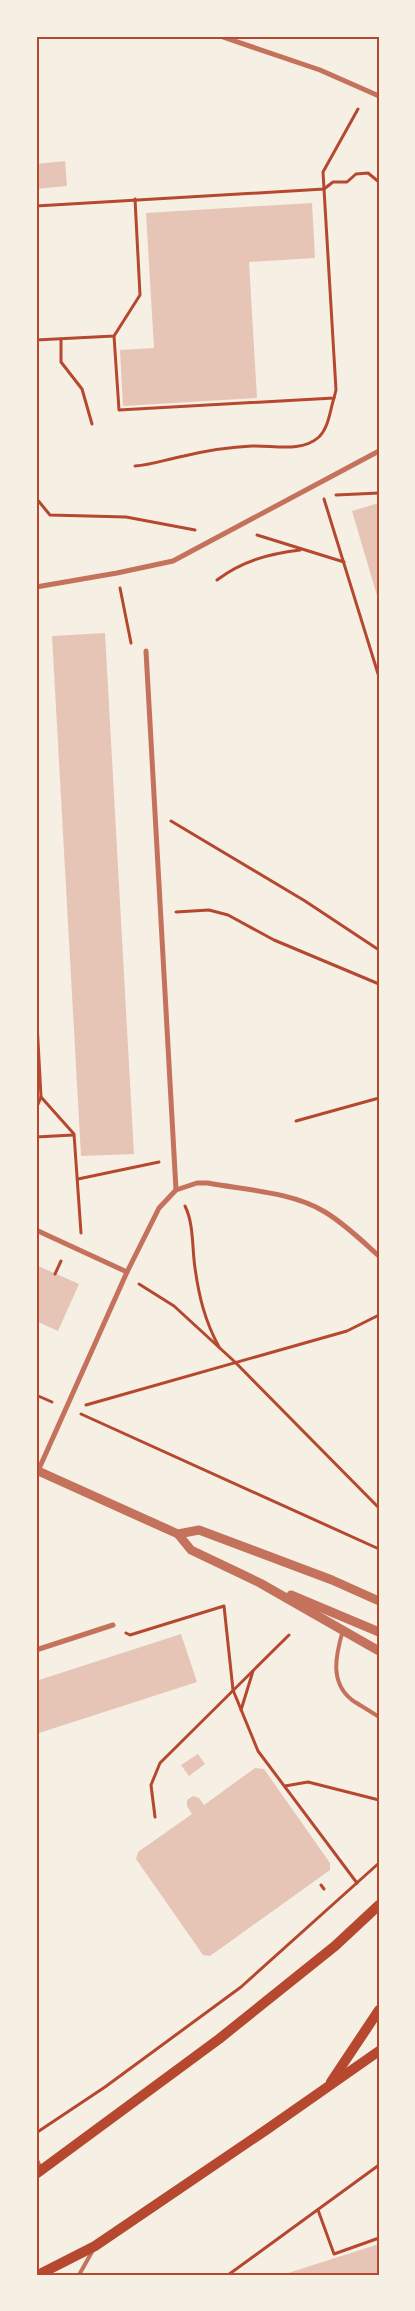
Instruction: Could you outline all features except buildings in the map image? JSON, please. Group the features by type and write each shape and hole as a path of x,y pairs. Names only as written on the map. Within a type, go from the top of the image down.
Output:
{"main road":[{"path":"39,2172 219,2039 335,1946 379,1905"},
{"path":"328,2087 379,2010"},
{"path":"38,2275 95,2246 379,2050"}],"street":[{"path":"220,36 320,70 379,96"},
{"path":"36,587 173,561 379,451"},
{"path":"146,651 176,1190"},
{"path":"379,1256 324,1211 291,1198 208,1183 197,1183 176,1190 159,1208 127,1272 37,1470 178,1534 191,1550 260,1583 379,1632"},
{"path":"36,1230 127,1272"},
{"path":"178,1534 199,1530 332,1580 379,1601"},
{"path":"260,1583 379,1651"},
{"path":"36,1650 113,1625"},
{"path":"36,2159 39,2172"}],"lane":[{"path":"343,1630 335,1655 339,1685 351,1699 379,1718"},
{"path":"79,2275 95,2246"}],"path":[{"path":"135,466 185,455 252,446 288,447 306,444 320,436 328,423 336,390 323,172 358,109"},
{"path":"36,206 324,189 333,182 347,182 356,174 368,173 379,182"},
{"path":"135,199 140,295 114,336 119,410 334,398"},
{"path":"36,340 114,336"},
{"path":"61,339 61,362 82,389 92,424"},
{"path":"379,493 323,495 334,536 345,562 379,677"},
{"path":"36,498 50,515 126,517 222,535"},
{"path":"235,528 345,562"},
{"path":"217,580 245,562 274,553 303,549"},
{"path":"117,573 132,652 146,651"},
{"path":"155,811 305,902 379,950"},
{"path":"161,912 208,910 228,915 274,940 379,984"},
{"path":"36,1004 41,1097 36,1109"},
{"path":"41,1097 74,1134 81,1232 78,1250"},
{"path":"296,1121 367,1103 379,1098"},
{"path":"36,1138 74,1134"},
{"path":"78,1179 175,1159"},
{"path":"176,1190 187,1210 201,1303 208,1327 221,1350"},
{"path":"127,1272 141,1286 174,1306 235,1362 379,1508"},
{"path":"88,1404 347,1331 379,1315"},
{"path":"36,1395 52,1402"},
{"path":"84,1416 379,1549"},
{"path":"113,1625 130,1635 224,1606 233,1690 258,1751 357,1883"},
{"path":"155,1817 151,1785 160,1763 289,1635"},
{"path":"241,1710 254,1670"},
{"path":"285,1786 308,1782 379,1800"},
{"path":"36,2133 105,2087 241,1988 379,1863"},
{"path":"321,1885 324,1889"},
{"path":"230,2274 379,2165"},
{"path":"318,2209 334,2254 379,2238"}]}
